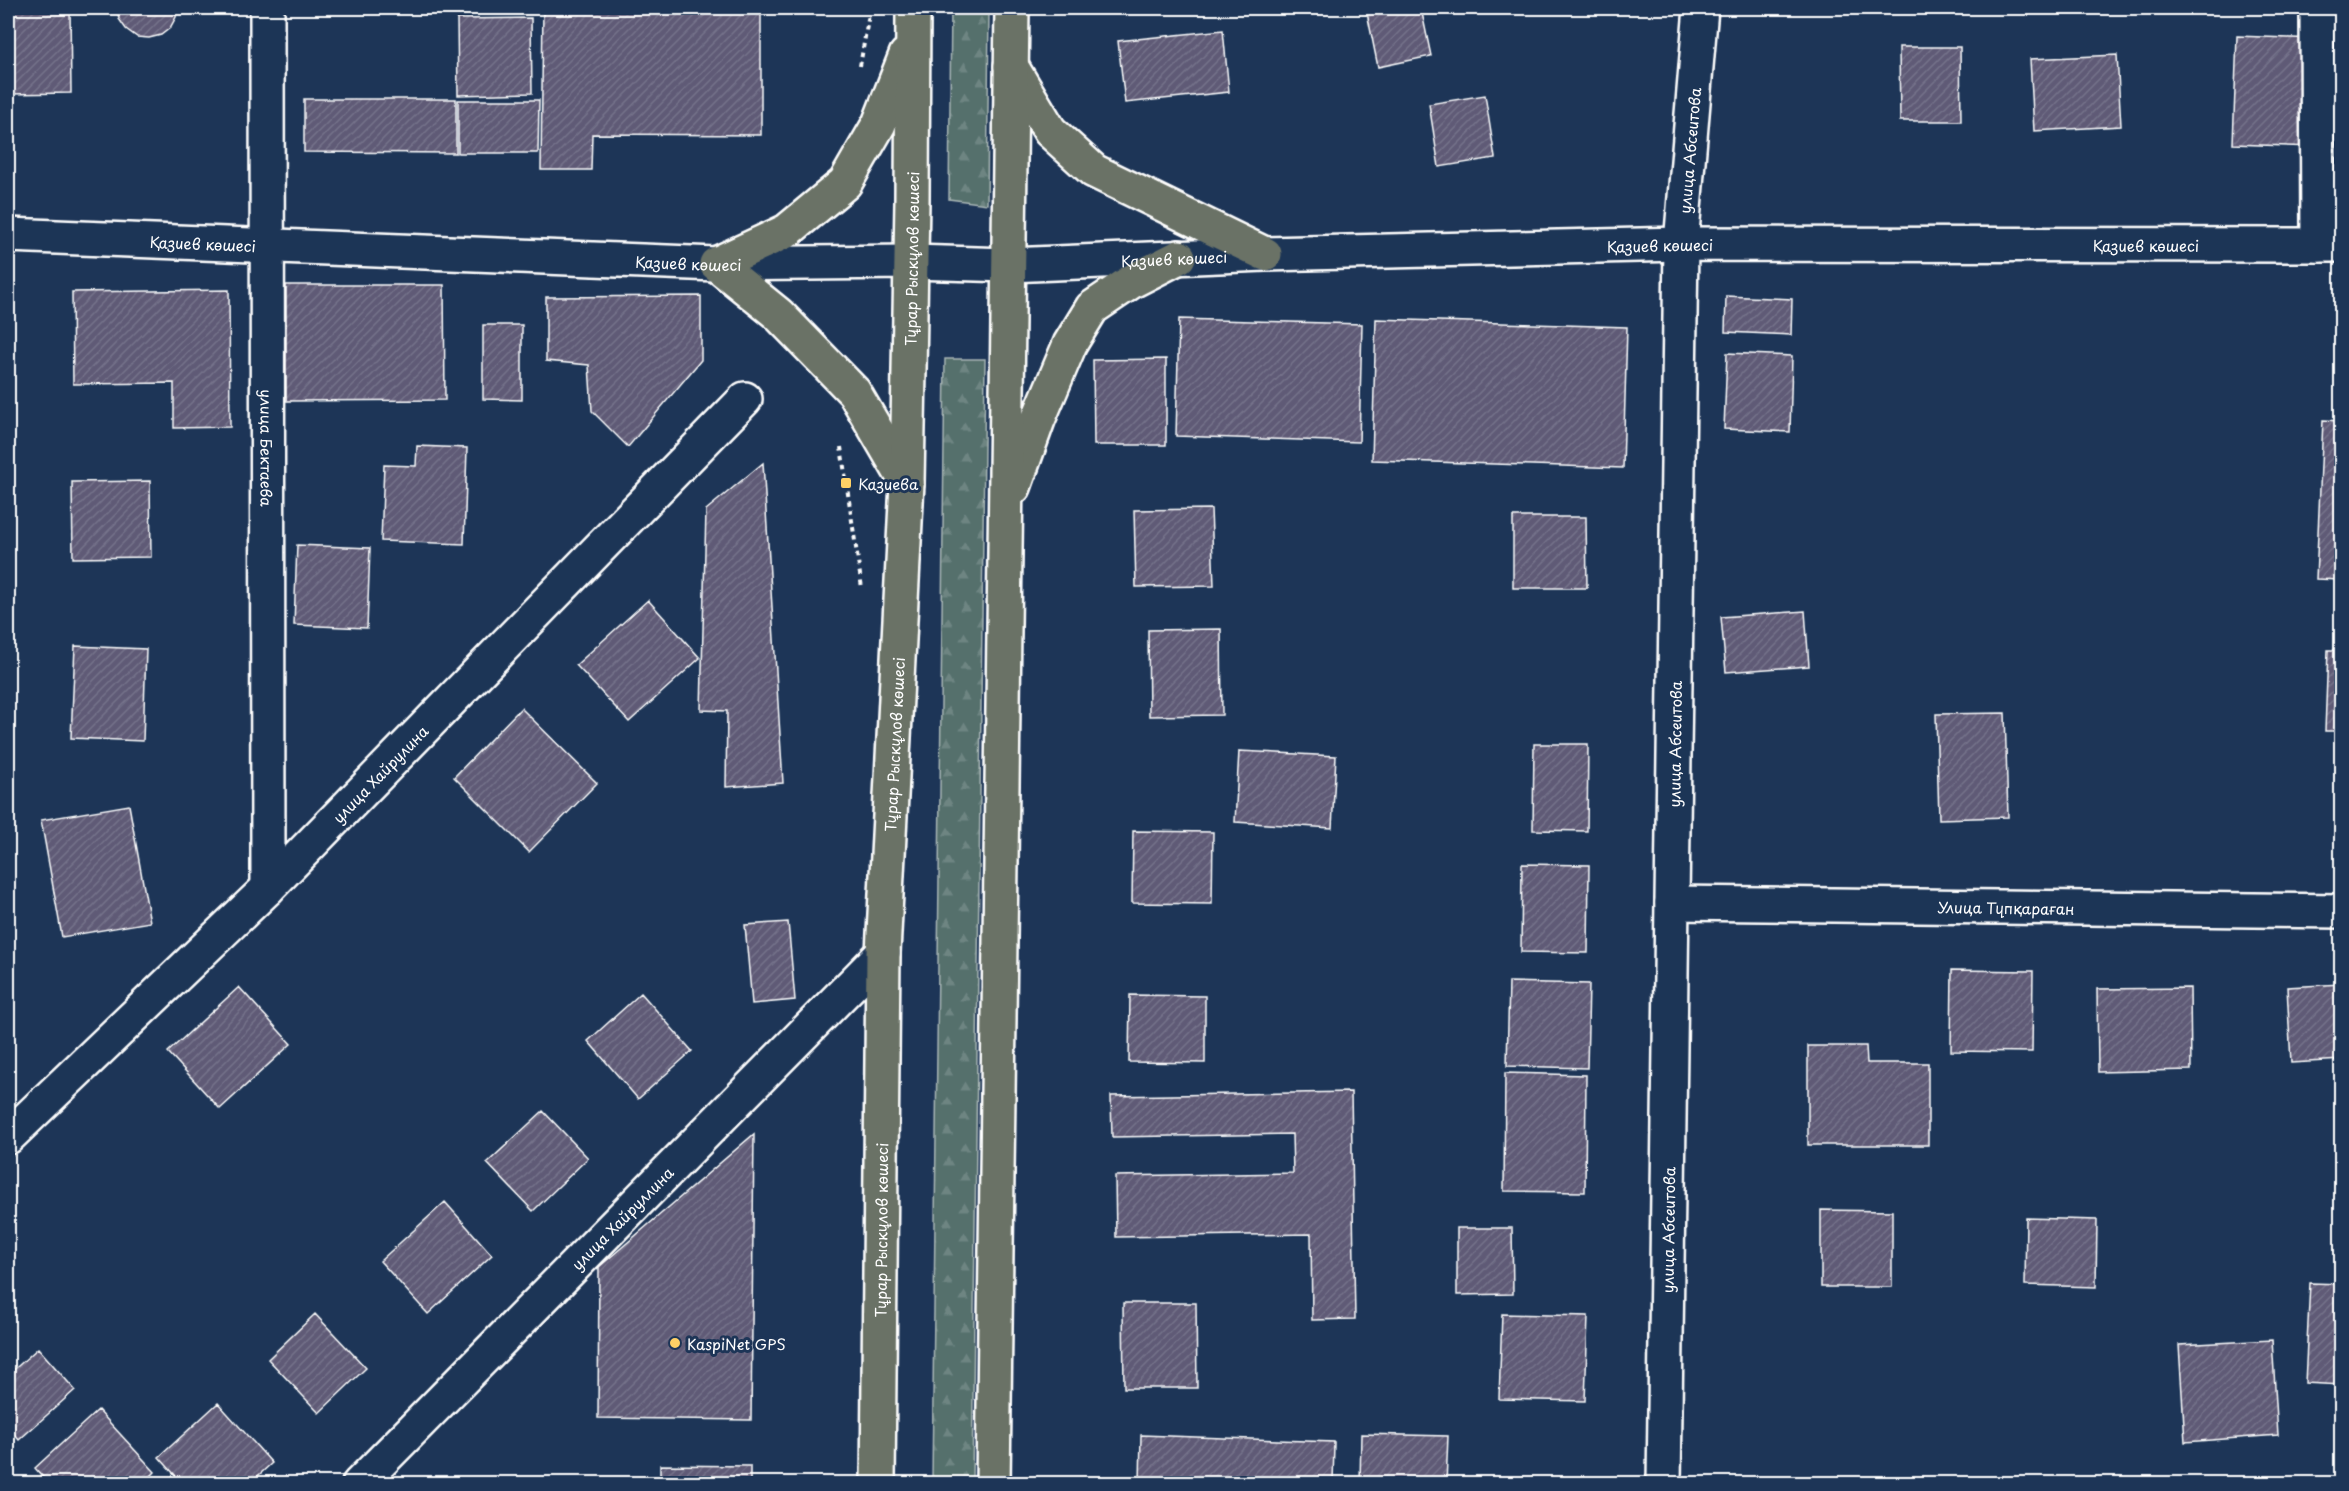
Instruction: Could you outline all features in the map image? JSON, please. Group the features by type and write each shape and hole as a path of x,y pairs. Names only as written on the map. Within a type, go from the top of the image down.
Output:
{"main road":[{"path":"993,1484 1012,8"},
{"path":"908,483 854,392 778,314 716,264 787,231 845,183 879,124 912,23"},
{"name":"Тұрар Рыскұлов көшесі","path":"878,1484 884,953 908,483 912,262 912,23"},
{"path":"1011,65 1050,131 1094,171 1265,254"},
{"path":"1006,511 1038,420 1070,344 1092,308 1132,281 1179,257"}],"street":[{"name":"улица Бектаева","path":"267,8 267,888"},
{"name":"улица Абсеитова","path":"1664,1484 1681,244 1701,8"},
{"path":"2317,8 2330,245"},
{"name":"Қазиев көшесі","path":"8,235 716,264 912,262 1009,265 1265,254 1681,244 2330,245"},
{"name":"улица Хайрулина","path":"8,1137 267,888 745,399"},
{"name":"Улица Түпқараған","path":"1672,903 2342,911"},
{"name":"улица Хайруллина","path":"359,1484 884,953"}],"path":[{"path":"860,67 870,8"}],"green space":[{"path":"951,8 989,8 987,204 949,199"},
{"path":"945,359 985,359 972,1484 932,1483"}],"building":[{"path":"8,8 70,8 71,93 8,94"},
{"path":"117,8 177,8 176,17 170,28 161,35 149,38 137,37 126,29 119,19"},
{"path":"543,8 761,8 761,135 592,134 591,170 541,170"},
{"path":"1366,8 1421,8 1431,56 1378,67"},
{"path":"531,18 532,93 458,95 457,19"},
{"path":"1223,30 1229,92 1125,103 1118,41"},
{"path":"2237,36 2316,39 2313,147 2233,144"},
{"path":"1899,47 1960,47 1961,121 1900,121"},
{"path":"2117,55 2121,126 2034,131 2030,59"},
{"path":"1485,95 1495,158 1439,167 1429,104"},
{"path":"304,99 456,99 456,153 304,152"},
{"path":"458,100 539,100 538,153 458,153"},
{"path":"286,285 444,285 445,400 286,401"},
{"path":"229,290 230,427 174,428 174,383 73,384 72,292"},
{"path":"701,296 701,360 628,447 592,411 589,365 546,361 546,297"},
{"path":"1726,296 1792,299 1791,335 1725,332"},
{"path":"1179,319 1362,324 1359,442 1176,436"},
{"path":"1376,319 1627,327 1623,468 1372,460"},
{"path":"483,325 522,325 522,400 483,399"},
{"path":"1727,353 1792,356 1790,432 1724,429"},
{"path":"1166,359 1166,445 1094,445 1093,360"},
{"path":"2323,420 2342,421 2342,580 2316,579"},
{"path":"417,446 467,448 464,544 381,541 384,465 416,466"},
{"path":"763,463 783,783 726,787 727,711 701,710 706,510"},
{"path":"150,481 151,557 73,558 72,482"},
{"path":"1211,509 1214,586 1136,587 1134,510"},
{"path":"1513,517 1586,517 1587,588 1513,588"},
{"path":"297,545 370,548 367,628 294,625"},
{"path":"648,600 700,658 629,722 576,665"},
{"path":"1805,611 1809,666 1726,672 1721,617"},
{"path":"1221,629 1222,715 1149,716 1148,630"},
{"path":"75,646 146,649 143,741 71,738"},
{"path":"2328,650 2342,650 2342,731 2325,731"},
{"path":"521,708 597,783 529,852 454,777"},
{"path":"2005,713 2008,817 1939,819 1936,714"},
{"path":"1534,744 1588,744 1587,831 1533,830"},
{"path":"1239,751 1336,756 1332,828 1235,822"},
{"path":"129,805 150,922 62,937 41,820"},
{"path":"1133,831 1213,832 1212,904 1132,903"},
{"path":"1522,864 1589,865 1588,953 1521,952"},
{"path":"788,922 795,1000 752,1004 745,925"},
{"path":"1952,970 2033,971 2032,1052 1951,1051"},
{"path":"1509,982 1589,984 1587,1068 1507,1066"},
{"path":"2342,984 2342,1060 2291,1063 2287,987"},
{"path":"239,987 291,1044 220,1109 168,1052"},
{"path":"2190,988 2191,1070 2098,1072 2097,989"},
{"path":"641,993 692,1051 638,1099 588,1041"},
{"path":"1130,995 1205,996 1205,1063 1129,1062"},
{"path":"1808,1046 1866,1046 1867,1063 1928,1063 1928,1145 1808,1145"},
{"path":"1505,1073 1586,1075 1585,1192 1504,1191"},
{"path":"1351,1092 1355,1319 1312,1320 1311,1234 1116,1237 1115,1176 1293,1173 1292,1134 1112,1137 1111,1096"},
{"path":"543,1111 588,1158 533,1211 487,1163"},
{"name":"KaspiNet GPS","path":"754,1134 751,1420 598,1418 599,1267"},
{"path":"445,1202 492,1255 428,1314 380,1261"},
{"path":"1821,1210 1892,1211 1892,1287 1821,1287"},
{"path":"2026,1218 2097,1220 2096,1287 2025,1285"},
{"path":"1457,1228 1512,1228 1513,1294 1457,1295"},
{"path":"2310,1283 2342,1284 2342,1385 2305,1383"},
{"path":"1123,1303 1196,1303 1197,1388 1124,1388"},
{"path":"315,1314 366,1368 319,1413 268,1359"},
{"path":"1502,1314 1588,1316 1585,1401 1499,1399"},
{"path":"2272,1340 2278,1435 2185,1442 2179,1345"},
{"path":"38,1348 75,1390 19,1440 8,1427 8,1375"},
{"path":"218,1403 272,1463 249,1484 183,1484 159,1457"},
{"path":"98,1410 155,1472 143,1484 49,1484 35,1468"},
{"path":"1361,1434 1448,1436 1446,1484 1360,1484"},
{"path":"1141,1435 1334,1442 1333,1484 1140,1484"},
{"path":"660,1465 750,1466 750,1484 660,1484"}],"place":[{"name":"Казиева","path":"846,483"},
{"name":"KaspiNet GPS","path":"675,1343"}]}
